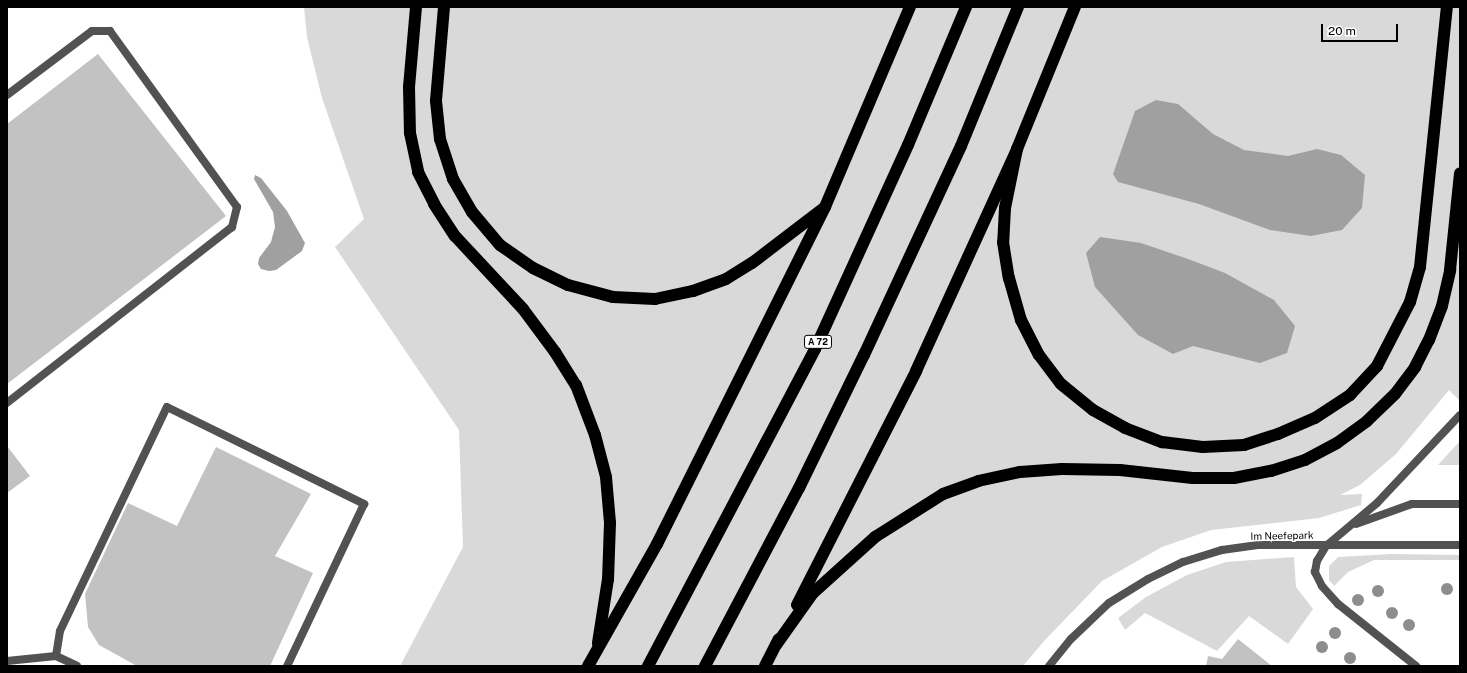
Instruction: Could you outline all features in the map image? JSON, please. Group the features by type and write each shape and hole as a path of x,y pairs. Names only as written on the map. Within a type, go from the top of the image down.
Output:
{"highway":[{"path":"416,7 408,87 410,133 418,172 434,204 455,236 523,309 555,352 576,385 595,435 606,478 610,523 608,579 597,652"},
{"path":"444,7 436,101 440,139 453,179 472,212 500,245 533,268 568,285 613,297 655,299 693,291 726,279 752,263 826,208"},
{"path":"588,666 657,544 826,208 910,7"},
{"name":"A 72","path":"648,666 815,349 908,145 966,7"},
{"path":"705,666 798,488 864,355 961,146 1018,7"},
{"path":"765,666 916,370 1017,149 1075,7"},
{"path":"1017,149 1005,208 1003,235 1009,278 1021,320 1039,355 1061,384 1093,410 1125,428 1162,442 1203,447 1244,445 1278,434 1315,418 1350,395 1377,366 1410,302 1420,267 1447,7"},
{"path":"776,645 813,593 875,537 943,494 978,481 1020,472 1062,469 1120,470 1193,478 1234,478 1271,472 1305,460 1337,443 1366,421 1395,394 1414,367 1429,340 1442,306 1450,270 1460,174"}],"street":[{"path":"7,95 92,31 110,31 237,207 232,227 7,403"},
{"path":"56,656 60,631 167,407 364,504 287,666"},
{"path":"1416,666 1338,604 1322,586 1315,572 1317,561 1326,546 1377,502 1460,415"},
{"path":"1351,526 1412,504 1460,504"},
{"name":"Im Neefepark","path":"1049,666 1071,639 1109,603 1148,579 1183,562 1222,550 1258,545 1460,545"},
{"path":"7,661 56,656 77,666"}],"shaded area":[{"path":"304,7 1460,7 1460,398 1459,400 1449,390 1396,454 1360,485 1340,495 1362,494 1361,505 1319,518 1211,530 1162,547 1102,581 1044,641 1023,666 400,666 463,547 459,430 335,247 364,219 322,98 307,37"},
{"path":"1156,100 1178,104 1213,134 1244,150 1288,156 1317,149 1341,155 1365,175 1362,208 1342,230 1311,236 1270,230 1199,204 1118,182 1113,174 1135,111"},
{"path":"255,175 261,178 287,211 305,243 302,251 276,270 269,271 261,269 258,264 259,258 271,242 275,227 273,212 254,179"},
{"path":"1100,237 1141,243 1188,259 1225,273 1274,300 1295,326 1287,353 1260,363 1193,346 1173,354 1138,335 1095,287 1086,253"},
{"path":"1460,441 1460,465 1438,465"},
{"path":"1391,554 1460,555 1460,560 1374,560 1348,572 1334,586 1329,580 1329,566 1338,557"},
{"path":"1294,557 1296,587 1313,609 1288,644 1249,616 1217,651 1145,613 1125,630 1118,618 1146,597 1187,575 1226,562"}],"building":[{"path":"98,54 226,216 7,384 7,124"},
{"path":"7,446 30,476 7,493"},
{"path":"216,447 311,494 275,556 313,573 270,666 137,666 99,645 88,627 85,594 128,503 177,526"},
{"path":"1238,639 1272,666 1206,666 1208,656 1222,659"}]}
